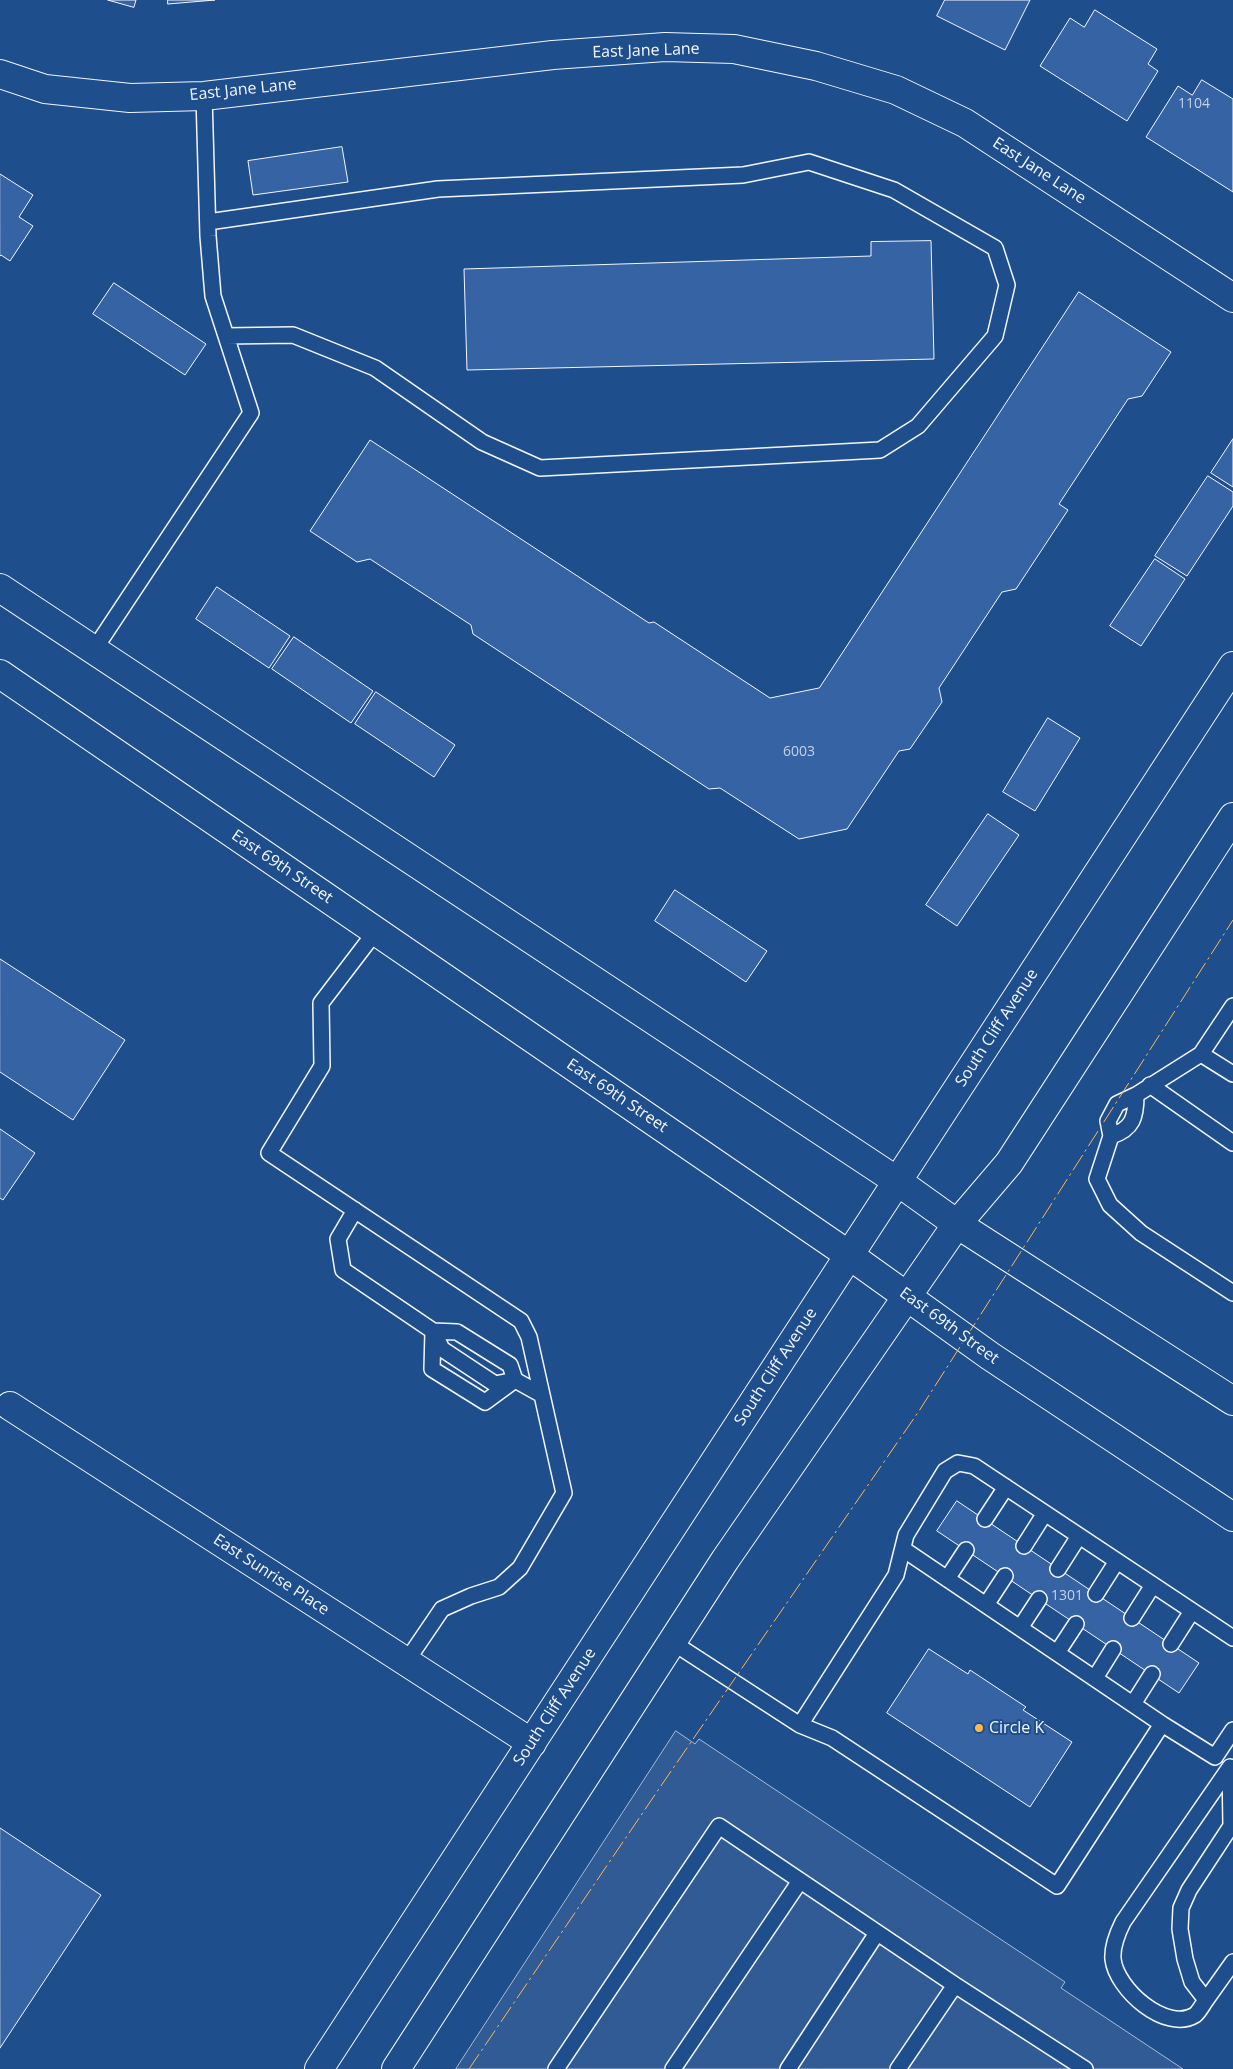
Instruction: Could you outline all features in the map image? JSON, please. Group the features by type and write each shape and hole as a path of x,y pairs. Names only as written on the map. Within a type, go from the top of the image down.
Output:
{"main road":[{"name":"East Jane Lane","path":"0,74 45,89 130,98 204,96 553,55 665,47 734,49 816,66 896,90 965,123 1233,298"},
{"path":"0,588 897,1181 957,1224 1233,1401"},
{"name":"South Cliff Avenue","path":"319,2069 1233,666"},
{"name":"East 69th Street","path":"0,674 849,1255 990,1356 1233,1517"},
{"path":"396,2069 726,1560 957,1224 1008,1163 1233,817"},
{"name":"East Sunrise Place","path":"10,1406 532,1743"}],"lane":[{"path":"94,650 251,413 213,296 208,222 204,96"},
{"path":"208,222 438,189 743,175 809,162 894,190 995,248 1007,285 995,336 918,426 880,450 540,468 482,442 375,368 293,335 226,336"},
{"path":"376,931 321,1003 322,1066 269,1153 522,1321 530,1337 564,1493 520,1568 499,1587 471,1596 442,1609 406,1662"},
{"path":"1233,1006 1201,1054 1136,1095 1136,1113 1123,1132 1111,1136 1097,1179 1110,1205 1141,1233 1233,1293"},
{"path":"1201,1054 1233,1074"},
{"path":"1150,1085 1233,1143"},
{"path":"355,1210 338,1239 343,1270 433,1331 442,1349 495,1384 515,1380 542,1395"},
{"path":"433,1331 457,1332 510,1365 515,1380"},
{"path":"433,1331 432,1369 485,1402 515,1380"},
{"path":"800,1725 896,1575 906,1535 946,1471 958,1462 974,1466 1233,1638"},
{"path":"985,1520 1006,1488"},
{"path":"1024,1546 1045,1513"},
{"path":"1058,1569 1079,1536"},
{"path":"903,1549 1162,1724 1232,1768"},
{"path":"947,1579 966,1550"},
{"path":"1096,1594 1117,1561"},
{"path":"986,1605 1004,1576"},
{"path":"1132,1618 1153,1585"},
{"path":"1020,1628 1039,1599"},
{"path":"1171,1644 1192,1611"},
{"path":"1057,1653 1076,1624"},
{"path":"672,1642 800,1725 832,1738 1057,1886 1162,1724"},
{"path":"1095,1678 1113,1649"},
{"path":"1133,1704 1152,1674"},
{"path":"1215,1757 1233,1730"},
{"path":"1232,1768 1123,1922 1115,1939 1113,1958 1117,1973 1124,1986 1134,1997 1167,2018 1180,2020 1196,2015 1233,1962"},
{"path":"1206,2000 1192,1982 1185,1959 1180,1929 1181,1908 1189,1890 1231,1826 1232,1768"},
{"path":"556,2069 719,1826 955,1985 1085,2069"},
{"path":"673,2069 800,1881"},
{"path":"788,2069 877,1933"},
{"path":"898,2069 955,1985"}],"shaded area":[{"path":"676,1731 695,1744 699,1739 1065,1982 1061,1988 1183,2069 456,2069"}],"building":[{"path":"108,0 136,0 134,7"},
{"path":"168,0 215,0 168,4"},
{"path":"945,0 1030,0 1005,50 937,16"},
{"path":"1095,10 1157,49 1148,64 1158,71 1127,121 1040,66 1070,18 1084,27"},
{"path":"1202,80 1233,99 1233,192 1146,137 1178,86 1192,95"},
{"path":"342,147 348,182 253,195 248,161"},
{"path":"0,174 33,195 19,217 33,226 10,261 0,256"},
{"path":"931,241 934,359 467,370 464,269 871,256 871,242"},
{"path":"114,283 206,344 185,375 93,314"},
{"path":"1079,292 1171,352 1142,396 1128,399 1059,504 1068,510 1016,589 1002,592 939,688 942,702 910,749 899,751 847,829 799,839 720,788 709,789 473,634 471,625 370,559 357,562 310,531 370,440 649,623 654,622 770,698 819,688"},
{"path":"1233,439 1233,487 1211,473"},
{"path":"1208,476 1233,492 1233,506 1187,576 1155,556"},
{"path":"1155,559 1185,579 1141,646 1110,626"},
{"path":"217,587 290,636 269,668 196,619"},
{"path":"294,637 373,691 351,723 272,669"},
{"path":"376,692 455,745 434,777 355,724"},
{"path":"1048,718 1080,738 1035,811 1003,792"},
{"path":"988,814 1019,835 957,926 926,905"},
{"path":"675,890 767,951 746,982 655,921"},
{"path":"0,959 125,1040 73,1120 0,1072"},
{"path":"0,1129 35,1153 3,1200 0,1198"},
{"path":"957,1501 1199,1663 1179,1693 937,1531"},
{"name":"Circle K","path":"929,1649 968,1674 970,1670 1026,1707 1023,1710 1072,1742 1030,1807 887,1713"},
{"path":"0,1828 101,1895 0,2048"}],"power":[{"path":"469,2069 919,1411 1233,920"}],"place":[{"name":"Circle K","path":"979,1728"}]}
